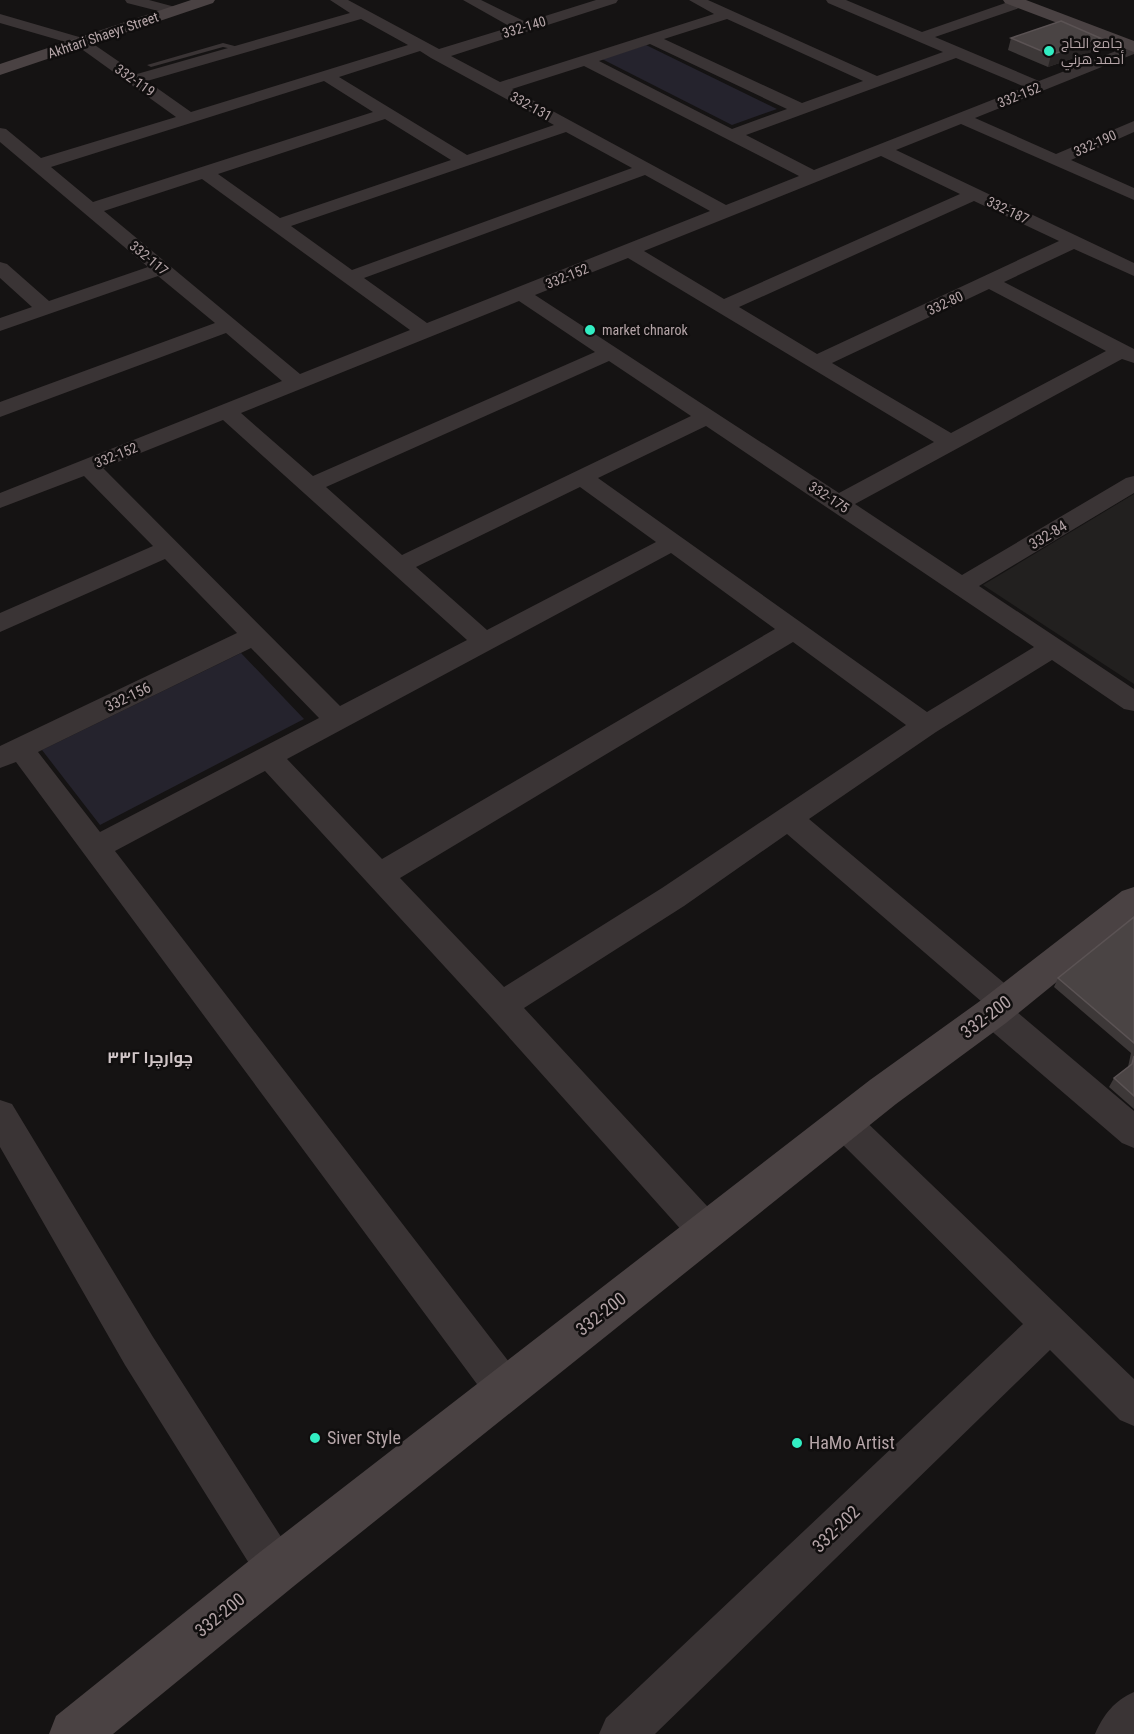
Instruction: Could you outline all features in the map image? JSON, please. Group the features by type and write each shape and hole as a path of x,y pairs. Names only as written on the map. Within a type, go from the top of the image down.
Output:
{"street":[{"path":"132,0 174,11"},
{"name":"Akhtari Shaeyr Street","path":"0,70 207,0"},
{"name":"332-131","path":"337,0 725,212"},
{"path":"470,0 524,27"},
{"path":"696,0 876,81"},
{"path":"833,0 1040,87"},
{"path":"1041,0 1134,34"},
{"name":"332-140","path":"437,54 600,1"},
{"path":"922,37 1015,2 1134,48"},
{"path":"134,80 362,14"},
{"path":"498,88 728,14"},
{"name":"332-119","path":"0,18 81,42 189,118"},
{"path":"651,39 800,110"},
{"path":"38,165 421,46"},
{"name":"332-152","path":"0,501 1134,48"},
{"path":"731,135 957,52"},
{"path":"585,60 814,177"},
{"path":"326,76 465,161"},
{"path":"90,209 387,113"},
{"path":"961,118 1134,195"},
{"path":"277,225 568,126"},
{"name":"332-190","path":"1057,160 1134,126"},
{"name":"332-117","path":"0,133 298,382"},
{"name":"332-187","path":"882,150 1134,270"},
{"path":"350,277 646,169"},
{"path":"204,172 426,332"},
{"path":"723,307 975,194"},
{"name":"332-80","path":"817,362 1073,242"},
{"path":"630,250 951,443"},
{"path":"0,268 46,309"},
{"path":"0,325 162,268"},
{"path":"990,282 1128,354"},
{"name":"332-175","path":"521,294 838,502 1134,702"},
{"path":"0,410 230,325"},
{"path":"309,486 610,353"},
{"path":"838,502 1128,354"},
{"path":"226,411 485,642"},
{"path":"399,566 706,417"},
{"path":"88,466 338,720"},
{"path":"583,477 926,725"},
{"name":"332-84","path":"961,586 1134,483"},
{"path":"95,848 674,542"},
{"path":"0,623 170,548"},
{"path":"378,876 795,629"},
{"name":"332-156","path":"10,753 256,635"},
{"path":"501,1006 789,819 926,725 1052,648"},
{"path":"10,753 95,848 505,1389"},
{"path":"269,757 706,1231"},
{"path":"789,819 1134,1132"},
{"name":"332-200","path":"74,1734 277,1569 505,1389 883,1092 999,1008 1134,900"},
{"path":"0,1115 139,1351 277,1569"},
{"path":"844,1123 1134,1406"},
{"name":"332-202","path":"622,1734 1050,1324"},
{"path":"1118,1734 1134,1715"}],"lane":[{"path":"151,65 223,45 242,48"}],"shaded area":[{"path":"646,45 777,109 732,125 602,59"},
{"path":"1134,494 1134,684 983,585"},
{"path":"241,653 304,719 100,825 42,750"}],"building":[{"path":"1061,21 1100,38 1051,55 1011,38"},
{"path":"1134,917 1134,1043 1058,978"},
{"path":"1134,1056 1134,1096 1114,1078 1132,1064"}],"place":[{"name":"جامع الحاج أحمد هرني","path":"1049,51"},
{"name":"market chnarok","path":"590,330"},
{"name":"Siver Style","path":"315,1438"},
{"name":"HaMo Artist","path":"797,1443"}],"district":[{"name":"چوارچرا ٣٣٢","path":"150,1057"}]}
